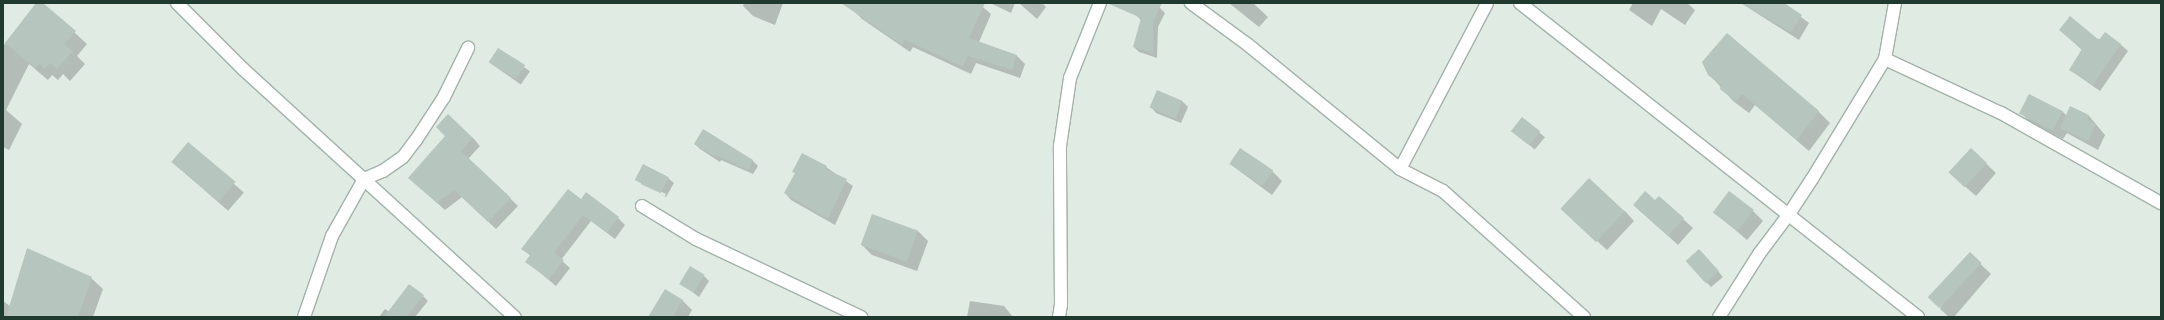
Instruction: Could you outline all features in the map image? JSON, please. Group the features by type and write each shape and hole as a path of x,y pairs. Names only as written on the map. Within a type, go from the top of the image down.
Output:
{"street":[{"path":"177,3 243,69 515,317"},
{"path":"1059,317 1061,298 1060,146 1070,78 1100,3"},
{"path":"1191,3 1247,44 1400,169 1443,191 1584,317"},
{"path":"1400,169 1486,3"},
{"path":"1520,3 1789,214 1839,257 1918,317"},
{"path":"1719,317 1758,254 1789,214 1885,59 1894,3"},
{"path":"304,317 332,236 364,179 383,171 403,157 444,97 468,48"},
{"path":"1885,59 2001,113 2161,203"},
{"path":"642,206 696,240 861,317"}],"building":[{"path":"36,3 43,3 76,31 64,44 73,51 57,69 50,63 45,69 39,64 35,68 5,43"},
{"path":"841,3 985,3 969,38 1017,55 1012,70 968,56 963,67 905,40 902,45"},
{"path":"1107,3 1162,3 1153,22 1153,53 1133,47 1141,18"},
{"path":"1741,3 1784,3 1802,15 1791,32"},
{"path":"2070,16 2099,40 2105,32 2121,44 2093,85 2069,70 2082,49 2059,30"},
{"path":"1727,33 1819,111 1797,140 1742,94 1736,102 1720,89 1721,85 1708,75 1702,62"},
{"path":"498,48 525,65 516,79 489,62"},
{"path":"1157,90 1183,101 1175,118 1150,107"},
{"path":"2029,94 2063,111 2053,131 2019,114"},
{"path":"2070,106 2089,115 2087,120 2096,124 2088,141 2060,128"},
{"path":"448,114 473,138 461,151 511,198 488,222 454,190 437,203 408,178 445,136 436,127"},
{"path":"1522,117 1540,131 1529,145 1511,131"},
{"path":"703,129 753,160 748,170 716,155 715,157 694,144"},
{"path":"188,142 235,182 219,202 171,162"},
{"path":"1240,148 1273,170 1263,186 1229,164"},
{"path":"1971,148 1987,163 1965,187 1948,172"},
{"path":"802,153 827,166 825,169 847,179 828,219 784,193 795,173 792,172"},
{"path":"643,164 669,177 661,193 635,180"},
{"path":"1589,178 1625,211 1596,242 1560,209"},
{"path":"568,189 581,199 586,192 619,217 607,232 583,215 554,253 564,260 549,279 525,262 530,255 521,249"},
{"path":"1645,191 1655,200 1659,196 1684,218 1668,236 1633,205"},
{"path":"1729,191 1754,210 1738,231 1713,213"},
{"path":"872,214 918,231 907,262 861,245"},
{"path":"27,248 92,277 78,317 6,317"},
{"path":"1699,249 1719,271 1706,283 1686,261"},
{"path":"1970,252 1982,263 1939,308 1928,297"},
{"path":"690,266 705,275 694,293 679,284"},
{"path":"409,284 424,295 406,317 384,317"},
{"path":"665,289 683,300 673,317 648,317"}]}
